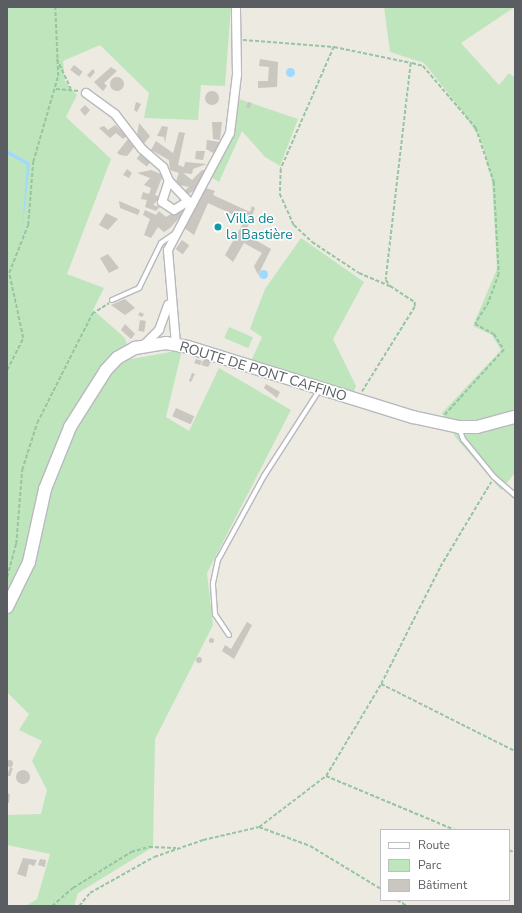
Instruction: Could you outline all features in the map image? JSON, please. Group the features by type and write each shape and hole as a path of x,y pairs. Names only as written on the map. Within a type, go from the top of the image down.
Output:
{"street":[{"path":"171,344 168,250 174,234 230,133 238,74 236,7"},
{"path":"86,93 115,114 142,149 163,167 169,181 190,204"},
{"path":"169,181 162,202 174,210 190,204"},
{"path":"145,344 160,330 170,298"},
{"path":"160,330 171,344"},
{"name":"ROUTE DE PONT CAFFINO","path":"7,607 29,562 47,483 78,412 117,358 145,344 171,344 437,423 459,427 477,428 515,417"}],"lane":[{"path":"112,300 139,288 161,243 174,234"},
{"path":"229,635 215,614 213,583 218,560 264,476 320,389"},
{"path":"459,427 463,439 494,477 515,496"}],"path":[{"path":"7,370 23,338 9,273 28,224 33,162 48,103 56,89 55,7"},
{"path":"237,40 334,47 423,66 476,128 494,182 499,274 489,302 475,324 494,334 504,350 437,423"},
{"path":"334,47 281,170 280,194 294,225 312,242 359,273 390,286 415,302 415,307 356,400"},
{"path":"56,57 71,89"},
{"path":"390,286 386,280 411,63"},
{"path":"56,89 71,89 86,93"},
{"path":"7,577 16,544 22,470 37,423 92,314 112,300"},
{"path":"79,906 90,893 120,872 178,848 259,827 326,776 381,684 440,567 494,477"},
{"path":"381,684 515,751"},
{"path":"326,776 453,829"},
{"path":"259,827 316,849 380,888"},
{"path":"52,906 73,888 131,852 149,847 178,848"}],"green space":[{"path":"7,7 231,7 225,86 201,85 198,120 144,118 149,93 100,45 63,61 65,82 77,95 66,117 111,159 67,274 104,288 93,310 125,338 131,359 182,350 166,417 189,431 219,368 291,410 207,573 213,625 155,739 153,847 78,893 74,906 26,906 37,899 50,854 7,845 7,815 41,814 47,790 32,761 42,741 19,730 29,714 7,692"},
{"path":"384,7 515,7 461,43 499,85 509,73 515,78 515,473 501,490 456,438 442,413 501,350 492,335 473,326 497,269 492,182 481,140 460,108 424,63 390,52"},
{"path":"236,98 298,119 280,166 265,157 242,131 219,182 211,177 234,130"},
{"path":"301,238 364,282 333,339 356,386 352,396 251,361 262,337 250,329 265,289"},
{"path":"229,327 253,337 248,348 224,338"}],"water":[{"path":"290,67 295,72 290,77 285,72"},
{"path":"7,150 30,163 22,232 27,165 7,154"},
{"path":"261,270 265,270 267,274 265,278 261,278 259,276 259,272"}],"building":[{"path":"260,59 278,62 277,87 258,88 258,81 268,81 269,67 259,66"},
{"path":"74,65 83,72 79,77 70,70"},
{"path":"111,67 117,71 104,83 107,86 103,91 94,82"},
{"path":"93,69 95,72 90,78 87,75"},
{"path":"114,77 120,77 124,81 124,87 120,91 114,91 110,87 110,81"},
{"path":"212,91 217,93 219,98 217,103 212,105 207,103 205,98 207,93"},
{"path":"136,102 141,104 137,112 134,110"},
{"path":"248,102 252,103 249,109 246,107"},
{"path":"85,105 90,110 85,116 80,110"},
{"path":"212,122 222,122 220,140 213,139"},
{"path":"139,123 150,136 143,145 137,136"},
{"path":"115,125 127,136 123,139 116,133 110,138 99,128 104,126 108,130"},
{"path":"162,126 168,127 165,143 164,137 157,136"},
{"path":"179,132 185,133 178,165 184,167 185,162 207,164 193,169 192,174 183,173 192,180 202,170 207,171 195,190 187,195 184,191 189,187 175,184 179,173 170,170 169,160 151,150 156,141 173,153"},
{"path":"128,139 135,146 127,156 120,155 117,153"},
{"path":"207,140 220,142 215,154 206,149"},
{"path":"196,151 205,151 203,160 195,159"},
{"path":"141,153 151,161 147,167 137,158"},
{"path":"127,169 132,173 129,178 123,175"},
{"path":"151,170 163,175 155,195 160,197 153,205 160,207 156,211 145,207 147,200 141,199 143,192 149,194 151,188 144,185 150,178 137,173"},
{"path":"206,188 215,191 213,195 250,212 252,206 255,208 245,234 271,249 258,275 254,266 262,253 244,243 233,262 225,255 245,220 208,203 194,235 184,228"},
{"path":"119,201 140,210 138,215 120,208"},
{"path":"183,207 181,216 170,228 164,232 158,227 151,238 144,235 150,219 143,215 145,210 156,215 159,211 166,217"},
{"path":"106,213 118,219 108,230 99,225"},
{"path":"182,240 189,245 183,254 176,249"},
{"path":"108,254 119,268 109,273 100,258"},
{"path":"125,299 135,308 125,315 111,305"},
{"path":"140,312 144,314 142,317 138,315"},
{"path":"140,320 146,321 144,332 138,331"},
{"path":"125,324 135,334 131,339 121,330"},
{"path":"196,359 202,361 200,365 194,363"},
{"path":"204,359 211,362 208,367 201,365"},
{"path":"192,373 195,374 191,382 189,381"},
{"path":"266,384 280,392 277,398 264,388"},
{"path":"176,408 194,416 191,424 172,416"},
{"path":"247,622 252,625 234,659 222,651 225,645 231,649"},
{"path":"211,637 214,640 211,643 208,640"},
{"path":"199,657 202,660 199,663 196,660"},
{"path":"9,760 12,763 9,766 6,763"},
{"path":"10,767 13,768 10,776 7,776"},
{"path":"20,770 26,770 30,774 30,780 26,784 20,784 16,780 16,774"},
{"path":"7,793 10,794 9,803 7,803"},
{"path":"23,858 37,860 34,866 29,864 26,877 17,874"},
{"path":"40,859 46,860 45,867 38,865"}],"place":[{"name":"Villa de la Bastière","path":"218,227"}]}
